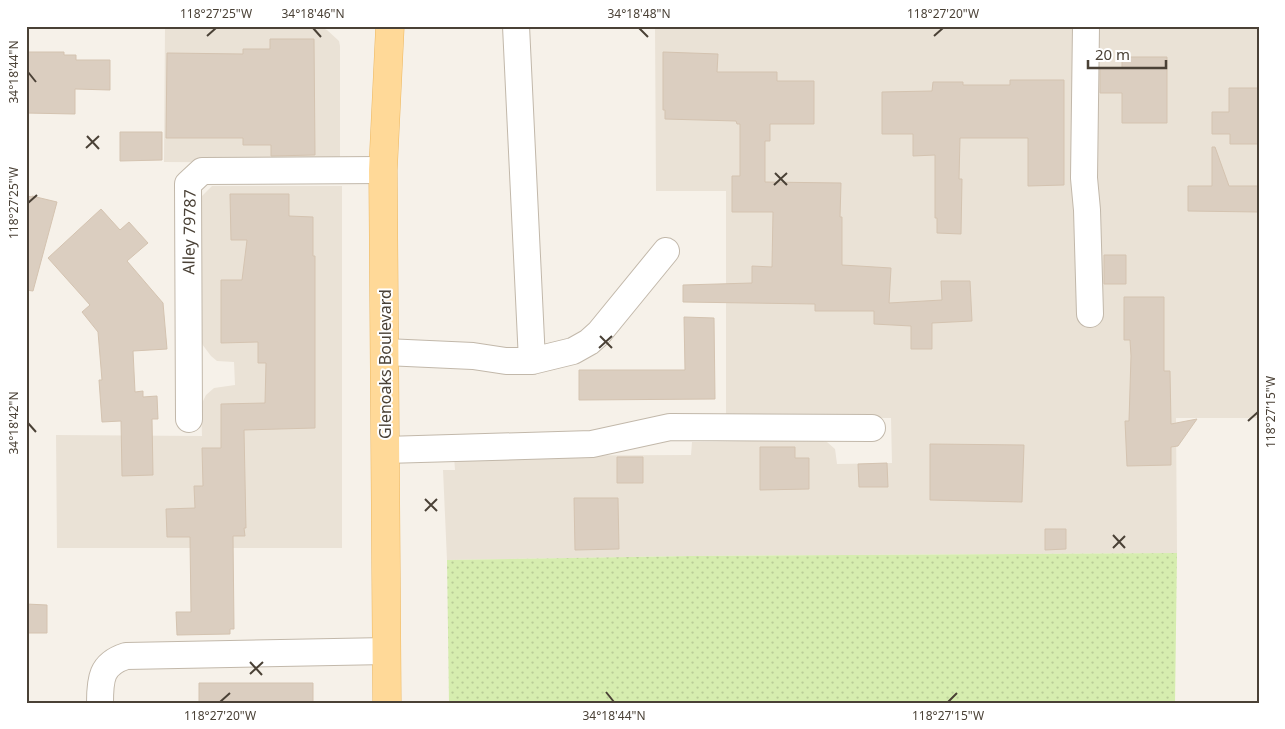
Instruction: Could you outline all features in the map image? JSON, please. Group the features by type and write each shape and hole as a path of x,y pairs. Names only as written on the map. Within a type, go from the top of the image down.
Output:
{"main road":[{"name":"Glenoaks Boulevard","path":"388,703 384,170 390,26"}],"lane":[{"path":"516,26 532,361"},
{"path":"1086,26 1084,178 1087,210 1090,314"},
{"name":"Alley 79787","path":"189,419 188,184 202,171 384,170"},
{"path":"385,352 474,356 506,361 532,361 573,351 589,342 599,333 666,251"},
{"path":"385,450 592,444 670,427 872,428"},
{"path":"100,703 100,688 107,666 115,659 126,656 387,651"}],"shaded area":[{"path":"655,26 1259,26 1259,418 1176,418 1177,553 691,556 447,560 443,470 455,470 454,456 691,455 692,442 818,440 827,442 835,449 837,464 892,463 891,418 726,417 726,191 656,191"},
{"path":"165,27 321,27 327,30 339,41 340,46 340,163 164,162"},
{"path":"212,186 342,186 342,548 57,548 56,435 202,436 201,405 206,395 214,388 235,385 234,362 217,361 202,344 201,337 200,198"}],"green space":[{"path":"1177,553 1175,703 449,703 447,560 691,556"}],"building":[{"path":"270,39 314,39 315,155 271,156 271,145 243,145 243,138 166,138 167,53 243,54 243,49 270,49"},
{"path":"26,52 64,52 64,55 76,55 76,60 110,60 110,90 75,89 75,114 26,113"},
{"path":"663,52 718,54 717,72 777,72 777,81 814,81 814,124 770,124 770,141 765,141 765,182 841,183 842,265 891,268 889,303 942,300 941,281 970,281 972,321 932,323 932,349 911,349 911,326 874,324 874,311 815,311 815,304 683,302 683,285 752,283 752,266 772,267 773,212 732,212 732,176 740,176 740,124 737,124 736,121 665,119 665,110 663,110"},
{"path":"1122,57 1167,57 1167,123 1122,123 1122,93 1100,93 1100,68 1122,68"},
{"path":"1010,80 1064,80 1064,185 1028,186 1028,138 960,138 959,179 962,179 961,234 937,233 937,218 935,218 935,155 913,156 913,134 882,134 882,92 932,91 933,82 963,82 963,85 1010,85"},
{"path":"1229,88 1259,88 1259,144 1230,144 1230,134 1212,134 1212,112 1229,112"},
{"path":"120,132 162,132 162,160 120,161"},
{"path":"1212,147 1215,147 1229,186 1259,186 1259,212 1188,211 1188,186 1212,186"},
{"path":"230,194 289,194 289,216 313,217 313,256 315,256 315,428 244,430 246,528 244,528 245,536 233,536 234,629 230,629 230,634 177,635 176,612 191,612 190,537 167,537 166,509 195,508 194,486 203,486 202,448 221,448 221,404 265,403 266,363 258,363 258,342 221,343 221,280 242,280 247,240 231,240"},
{"path":"26,196 57,202 33,291 26,290"},
{"path":"101,209 120,230 129,222 148,243 127,261 163,303 167,349 133,351 135,392 143,391 143,397 157,396 158,419 152,419 153,475 122,476 121,421 102,422 99,380 102,380 98,332 82,312 90,305 48,258"},
{"path":"1104,255 1126,255 1126,284 1104,284"},
{"path":"1124,297 1164,297 1164,371 1170,371 1171,424 1197,419 1178,446 1171,447 1171,465 1127,466 1125,421 1129,421 1131,356 1130,340 1124,340"},
{"path":"684,317 714,318 715,399 579,400 579,370 685,370"},
{"path":"930,444 1024,445 1022,502 930,500"},
{"path":"760,447 795,447 795,458 809,458 809,489 760,490"},
{"path":"617,457 643,457 643,483 617,483"},
{"path":"887,463 888,487 859,487 858,464"},
{"path":"574,498 618,498 619,549 575,550"},
{"path":"1045,529 1066,529 1066,549 1045,550"},
{"path":"26,604 47,605 47,633 26,633"},
{"path":"199,683 313,683 313,703 199,703"}]}
